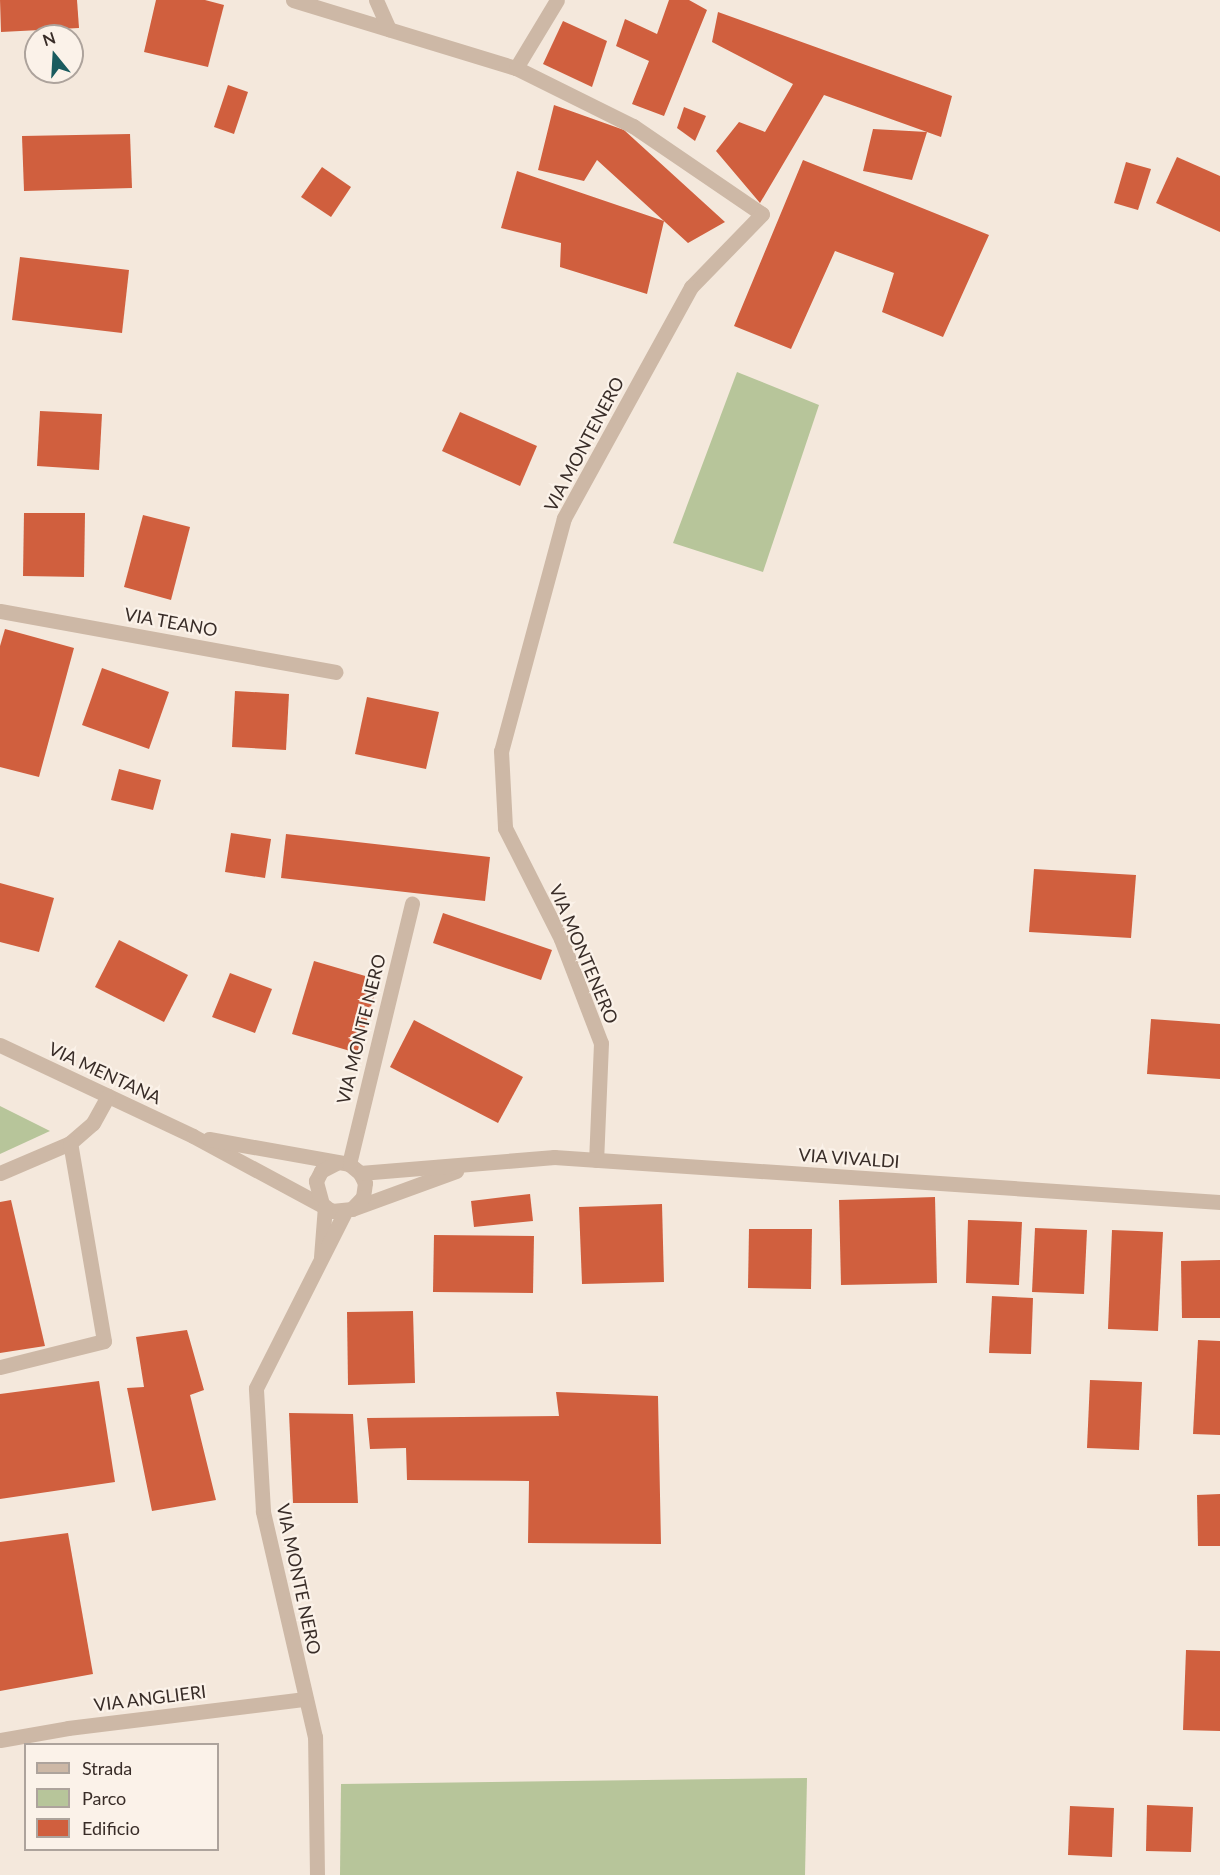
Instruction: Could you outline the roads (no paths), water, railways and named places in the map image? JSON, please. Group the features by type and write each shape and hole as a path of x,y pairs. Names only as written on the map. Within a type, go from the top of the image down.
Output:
{"street":[{"name":"VIA MONTENERO","path":"293,0 516,68 633,126 762,214 691,287 564,518 501,751 505,828 561,939 601,1043 596,1160"},
{"path":"376,0 389,29"},
{"path":"516,68 557,0"},
{"name":"VIA TEANO","path":"0,611 336,672"},
{"name":"VIA MONTE NERO","path":"348,1167 412,903"},
{"name":"VIA MENTANA","path":"0,1045 193,1136 323,1205"},
{"path":"0,1173 70,1143 93,1123 108,1096"},
{"name":"VIA MENTANA","path":"193,1136 348,1167"},
{"path":"0,1367 104,1341 70,1143"},
{"name":"VIA VIVALDI","path":"348,1167 476,1164 554,1157 1220,1202"},
{"name":"VIA VIVALDI","path":"349,1209 476,1164"},
{"path":"348,1167 365,1183 363,1197 349,1209 332,1211 323,1205 316,1181 321,1171 348,1167"},
{"name":"VIA MONTE NERO","path":"320,1269 323,1205"},
{"name":"VIA MONTE NERO","path":"317,1875 315,1737 263,1511 256,1388 320,1269 349,1209"},
{"name":"VIA ANGLIERI","path":"0,1740 68,1728 305,1699"}]}
